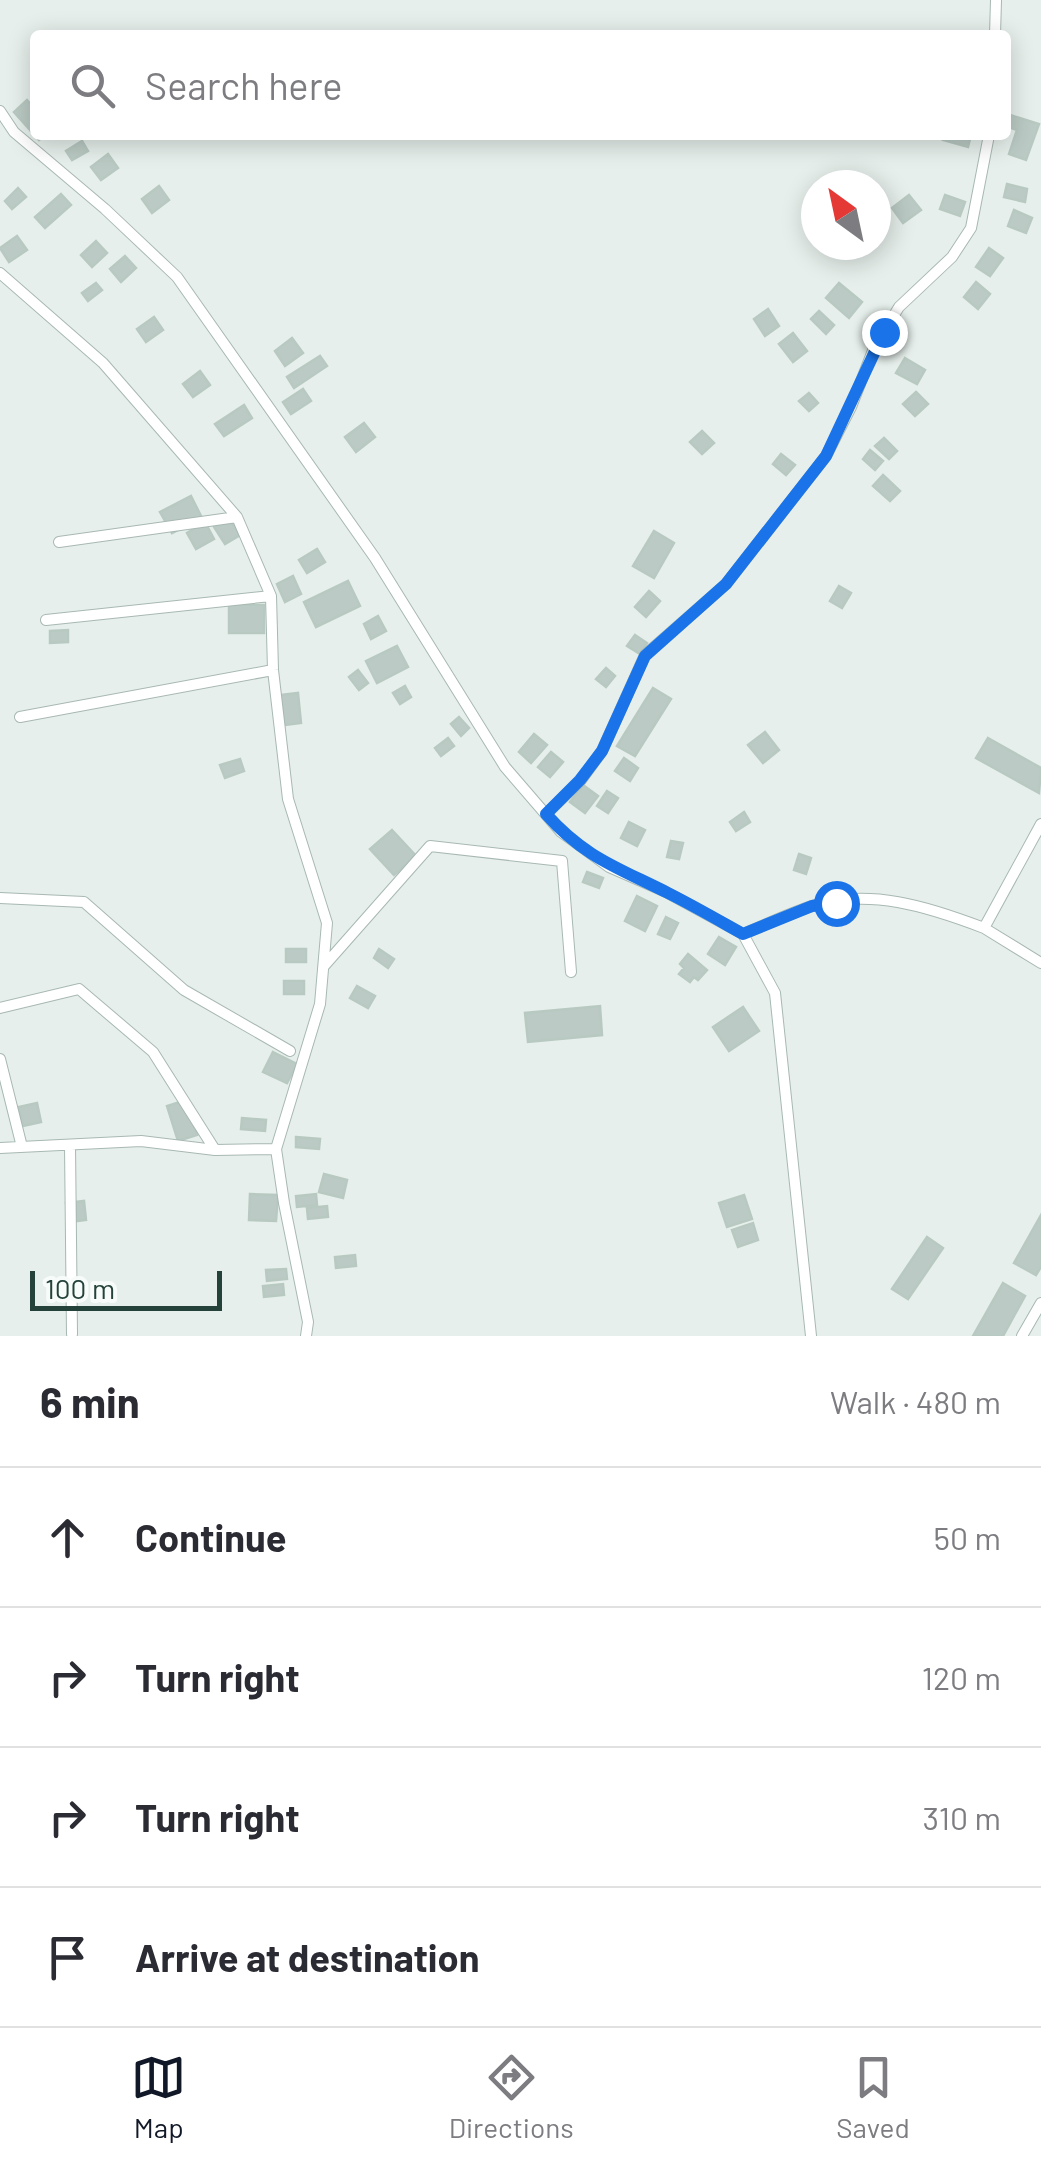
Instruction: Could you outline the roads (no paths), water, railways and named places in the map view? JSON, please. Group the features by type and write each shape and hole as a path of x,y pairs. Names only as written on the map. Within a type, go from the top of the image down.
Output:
{"street":[{"path":"995,30 996,0"},
{"path":"0,111 14,132 177,277 375,558 505,768 561,832 609,867 666,892 743,934 775,993 811,1336"},
{"path":"546,814 602,751 645,656 726,584 826,456 874,348 899,307 952,258 972,228 988,140"},
{"path":"0,273 103,363 237,516 271,596 273,670 288,799 328,924 320,1004 276,1149 308,1322 306,1336"},
{"path":"59,542 237,516"},
{"path":"46,620 271,596"},
{"path":"20,717 273,670"},
{"path":"984,928 1041,824"},
{"path":"323,966 430,846 562,861 571,972"},
{"path":"0,898 84,902 184,990 290,1051"},
{"path":"743,934 812,906 896,900 933,908 984,928 1041,963"},
{"path":"0,1008 79,989 153,1052 215,1150"},
{"path":"0,1059 22,1148"},
{"path":"0,1150 141,1140 215,1150 276,1149"},
{"path":"70,1144 72,1334"},
{"path":"1022,1336 1041,1303"}]}
